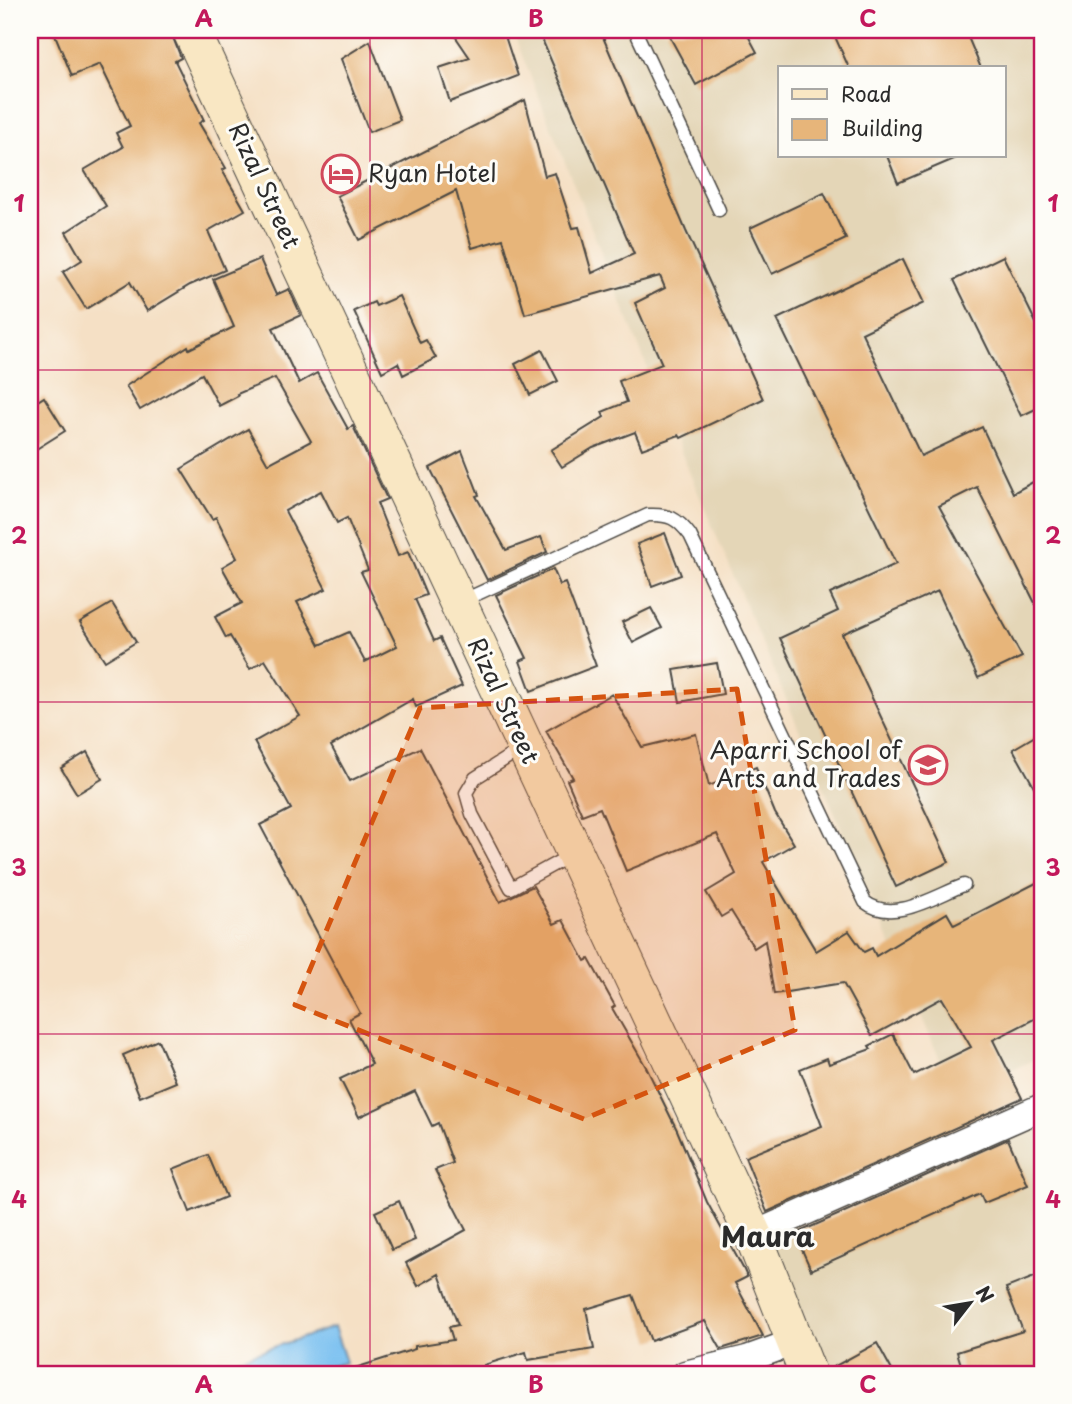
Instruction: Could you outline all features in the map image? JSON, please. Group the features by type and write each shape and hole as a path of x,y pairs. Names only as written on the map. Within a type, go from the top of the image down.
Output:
{"main road":[{"name":"Rizal Street","path":"191,30 753,1235 801,1358"}],"street":[{"path":"753,1235 1042,1107"},
{"path":"685,1374 747,1359 801,1358"}],"lane":[{"path":"635,30 719,210"},
{"path":"458,603 648,515 665,514 677,519 690,534 865,902 884,912 902,909 964,885"},
{"path":"524,747 475,778 466,793 472,814 511,888 574,853"}],"highlighted area":[{"path":"737,689 795,1030 584,1119 295,1005 420,708"}],"shaded area":[{"name":"Aparri School of Arts and Trades","path":"512,30 1042,30 1042,1056 955,1095 690,474"},
{"path":"1042,1120 1042,1374 829,1374 772,1246"}],"water":[{"path":"334,1327 346,1362 307,1374 206,1374 204,1370"}],"building":[{"path":"53,30 170,30 181,58 175,61 204,120 199,123 226,168 222,170 245,210 208,231 225,270 190,285 147,311 130,282 86,309 63,272 82,260 66,232 106,206 84,170 123,147 116,133 130,126 100,64 72,76"},
{"path":"451,30 503,30 518,76 450,102 439,68 470,58"},
{"path":"538,30 600,30 686,231 763,399 681,438 679,435 642,449 635,432 593,448 562,467 551,450 604,417 602,412 627,402 619,381 662,364 635,303 665,288 660,276 525,314 503,239 472,248 456,191 359,240 337,196 525,100 545,176 555,173 573,228 579,227 592,273 634,254"},
{"path":"666,30 745,30 757,52 696,85"},
{"path":"832,30 965,30 980,66 848,66"},
{"path":"370,41 400,120 369,132 341,59"},
{"path":"888,158 956,158 898,183"},
{"path":"824,193 846,239 772,274 750,228"},
{"path":"1003,256 1042,335 1042,406 1021,416 954,280"},
{"path":"260,259 276,295 289,289 301,315 273,328 299,383 317,373 348,429 353,426 387,499 377,503 398,556 408,552 426,595 415,599 434,641 440,638 462,686 416,707 413,699 331,746 350,781 420,748 500,902 533,886 554,924 563,920 585,961 589,959 615,1006 612,1008 646,1067 677,1130 707,1202 747,1277 735,1283 763,1336 721,1349 705,1321 651,1341 633,1295 586,1309 594,1349 528,1360 526,1352 484,1365 485,1374 353,1374 352,1369 415,1349 415,1346 453,1340 449,1327 458,1325 439,1274 418,1286 406,1263 466,1230 435,1170 453,1163 438,1123 432,1126 415,1091 359,1117 340,1079 372,1064 349,1019 360,1013 260,825 291,809 254,742 300,716 265,660 250,669 230,636 226,638 215,617 242,603 222,567 237,558 216,517 212,519 181,469 248,429 268,464 311,441 275,378 237,394 238,396 219,406 202,374 140,410 126,386 188,346 189,349 234,327 213,279","holes":["321,491 337,523 347,518 368,570 361,572 397,646 365,662 349,632 320,645 297,602 326,589 285,511"]},
{"path":"903,259 924,303 862,333 921,456 982,427 1013,493 1042,477 1042,617 977,487 939,506 1022,657 978,678 938,591 842,634 949,862 896,887 780,638 838,611 830,594 896,564 777,319"},
{"path":"399,296 420,343 426,340 436,358 403,375 398,363 382,372 354,311 374,302 376,306"},
{"path":"542,350 558,381 530,395 515,364"},
{"path":"44,397 65,431 30,453 30,406"},
{"path":"462,451 479,495 476,496 506,550 541,537 547,552 487,580 430,468"},
{"path":"665,533 681,575 652,586 637,544"},
{"path":"553,569 560,585 565,583 596,666 531,691 520,661 527,658 496,595"},
{"path":"112,603 136,642 105,661 80,622"},
{"path":"651,608 662,628 633,643 622,622"},
{"path":"717,663 723,694 680,702 674,670"},
{"path":"612,694 642,747 696,734 709,786 756,767 775,813 794,844 763,862 816,951 849,931 864,952 872,948 876,956 947,913 954,925 1042,880 1042,1015 993,1040 1022,1098 767,1212 745,1157 822,1126 800,1069 827,1058 829,1064 871,1049 869,1046 893,1034 914,1075 971,1047 942,998 872,1036 843,983 774,994 765,941 754,948 731,911 721,917 706,892 736,874 717,834 626,871 600,808 582,815 567,780 573,778 546,731"},
{"path":"1042,732 1042,801 1013,749"},
{"path":"87,752 102,779 77,794 61,768"},
{"path":"158,1040 176,1082 140,1097 123,1055"},
{"path":"1008,1139 1028,1185 984,1203 980,1194 811,1270 795,1234"},
{"path":"208,1155 226,1197 190,1212 173,1169"},
{"path":"399,1201 415,1240 392,1250 375,1212"},
{"path":"1042,1274 1042,1374 964,1374 957,1352 1023,1331 1006,1288"},
{"path":"877,1343 894,1374 829,1374 828,1370"}],"place":[{"name":"Ryan Hotel","path":"341,174"},
{"name":"Aparri School of Arts and Trades","path":"928,765"}],"district":[{"name":"Maura","path":"768,1237"}]}
